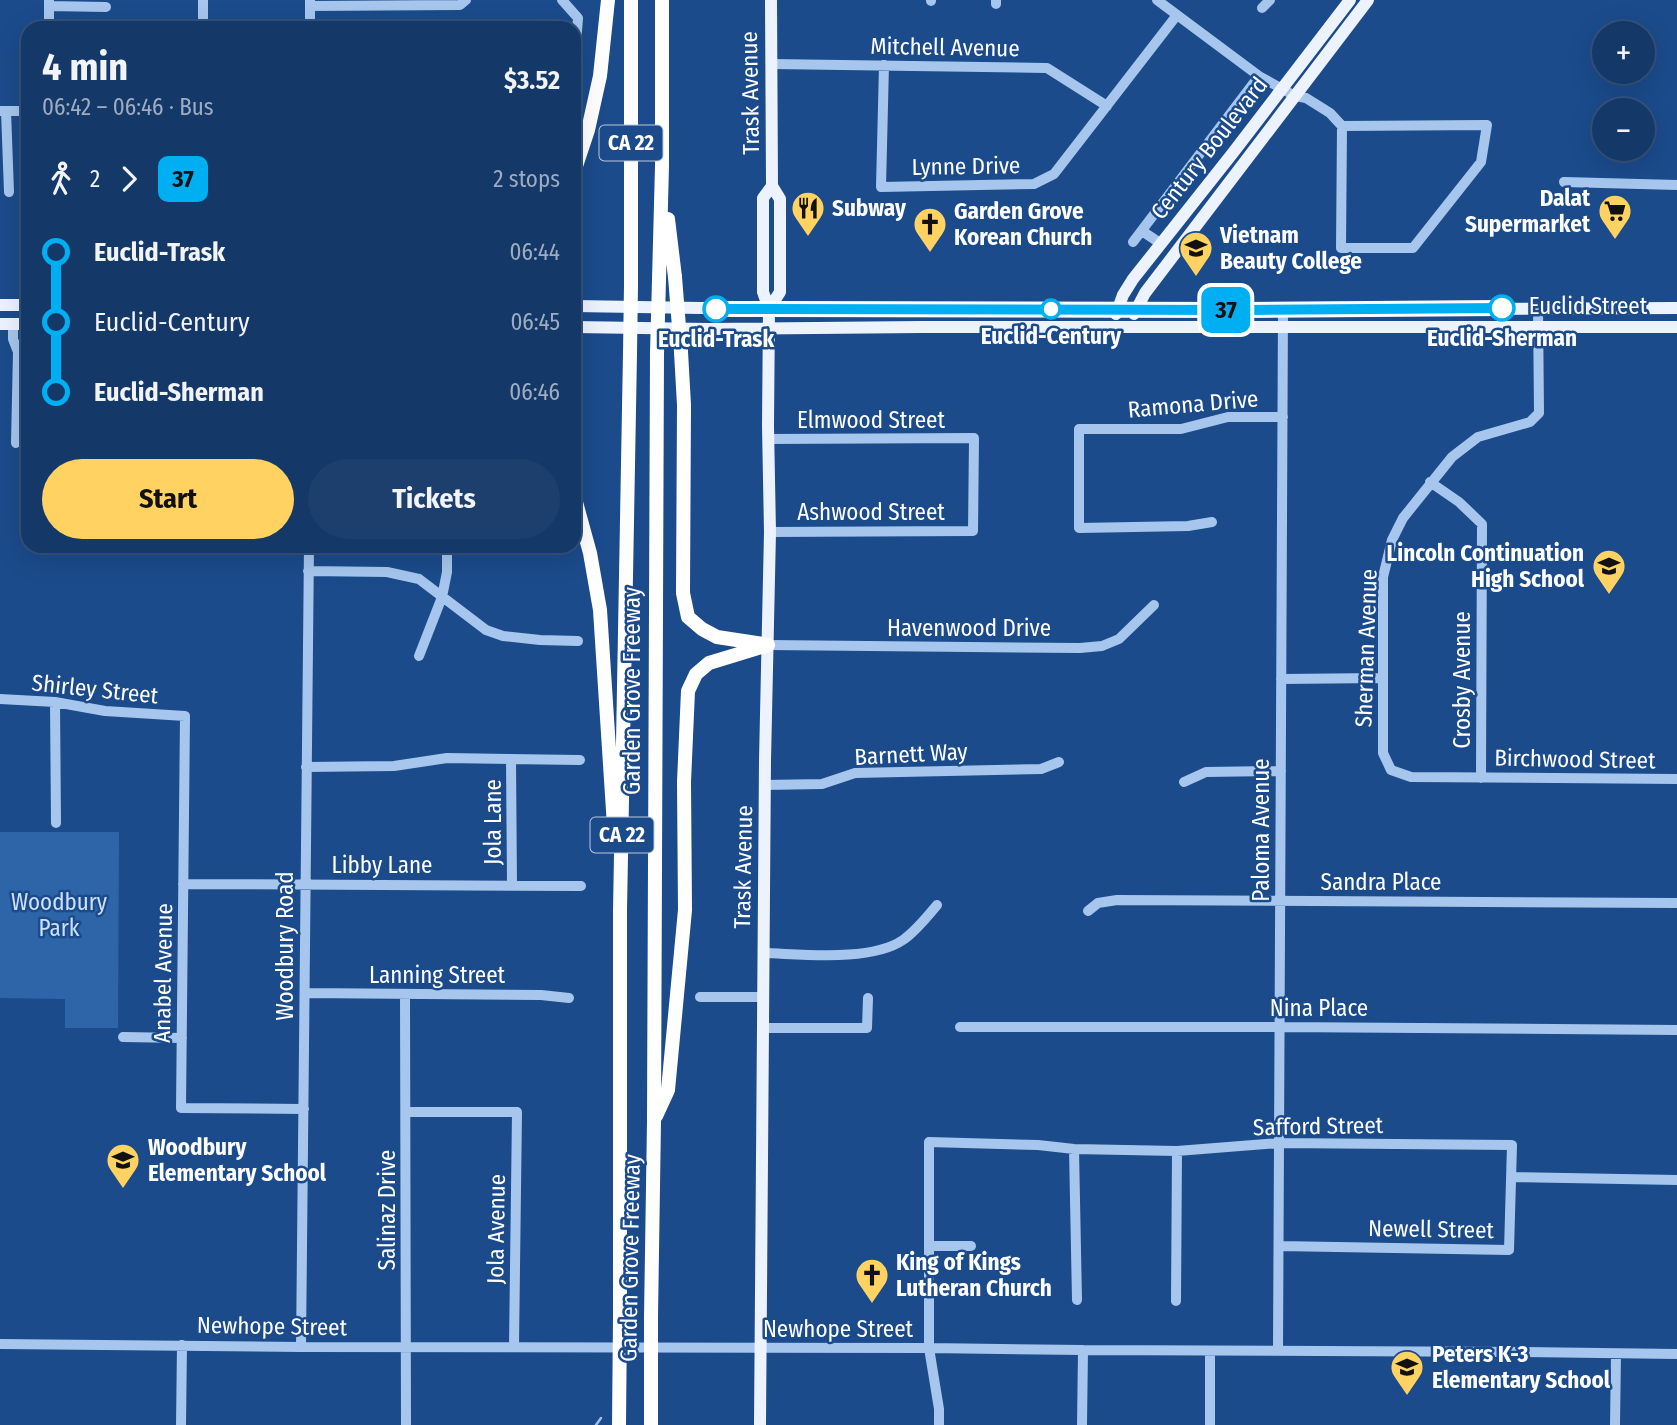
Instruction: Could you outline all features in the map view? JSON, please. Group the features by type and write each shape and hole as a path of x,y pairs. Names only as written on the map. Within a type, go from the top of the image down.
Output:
{"highway":[{"path":"581,151 600,76 608,0"},
{"name":"Garden Grove Freeway","path":"619,1425 620,911 631,285 631,0"},
{"name":"Garden Grove Freeway","path":"651,1425 657,353 662,166 662,0"},
{"path":"662,166 681,352 684,405 683,593 688,617 717,637 768,645"},
{"path":"581,520 592,559 600,610 620,911"},
{"path":"654,1121 668,1090 681,962 685,910 688,691 696,674 709,663 768,645"}],"main road":[{"name":"Trask Avenue","path":"760,1425 769,532 769,309 763,292 763,198 772,186 771,0"},
{"name":"Century Boulevard","path":"1115,328 1117,310 1129,284 1350,0"},
{"name":"Century Boulevard","path":"1131,328 1135,310 1145,293 1368,0"},
{"path":"1232,154 1241,167"},
{"path":"0,305 21,305"},
{"name":"Euclid Street","path":"581,306 1117,310 1677,307"},
{"name":"Euclid Street","path":"581,327 1677,327"}],"street":[{"path":"203,0 203,21"},
{"path":"310,21 310,3 460,5 466,0"},
{"path":"562,0 579,18 579,21"},
{"path":"1157,0 1259,76 1281,90 1306,97 1330,113 1342,126 1341,248 1413,248 1481,162 1487,125 1342,126"},
{"path":"1262,8 1270,0"},
{"path":"49,21 49,3 106,7"},
{"name":"Lynne Drive","path":"884,65 881,187 1034,184 1054,174 1177,15"},
{"name":"Mitchell Avenue","path":"771,64 1047,68 1107,106"},
{"path":"1133,243 1259,76"},
{"path":"9,192 3,111 21,111"},
{"path":"1564,183 1677,185"},
{"path":"1142,231 1160,243"},
{"name":"Sherman Avenue","path":"1391,770 1383,753 1382,678 1383,577 1392,540 1403,518 1452,457 1478,436 1530,422 1539,413 1538,307"},
{"name":"Paloma Avenue","path":"1278,1351 1283,309"},
{"path":"6,324 18,352 16,443"},
{"name":"Ramona Drive","path":"1212,522 1188,526 1079,528 1079,429 1181,429 1222,417 1283,417"},
{"name":"Elmwood Street","path":"768,439 974,438 973,531"},
{"name":"Crosby Avenue","path":"1430,482 1459,502 1482,524 1481,778"},
{"name":"Ashwood Street","path":"769,532 973,531"},
{"name":"Woodbury Road","path":"301,1347 309,553"},
{"path":"419,656 442,597 447,572 447,553"},
{"path":"308,571 387,572 419,579 486,630 503,636 578,641"},
{"name":"Havenwood Drive","path":"768,645 1102,646 1119,639 1154,605"},
{"path":"1281,679 1382,678"},
{"name":"Shirley Street","path":"0,699 55,702 105,711 185,716"},
{"path":"55,702 55,823"},
{"name":"Anabel Avenue","path":"185,716 181,1108 304,1109"},
{"path":"306,767 394,766 447,758 580,760"},
{"name":"Jola Lane","path":"511,759 512,885"},
{"name":"Barnett Way","path":"765,785 822,784 855,773 1041,769 1059,762"},
{"name":"Birchwood Street","path":"1391,770 1411,777 1677,779"},
{"path":"1184,782 1206,772 1281,771"},
{"name":"Libby Lane","path":"183,884 581,886"},
{"name":"Sandra Place","path":"1088,911 1098,903 1117,900 1677,903"},
{"path":"764,953 848,954 876,951 902,941 937,905"},
{"name":"Lanning Street","path":"305,993 541,995 569,998"},
{"name":"Salinaz Drive","path":"405,995 406,1425"},
{"path":"699,997 764,998"},
{"path":"763,1028 867,1028 867,998"},
{"name":"Nina Place","path":"960,1027 1677,1030"},
{"path":"123,1037 182,1038"},
{"name":"Jola Avenue","path":"406,1112 517,1112 513,1346"},
{"name":"Safford Street","path":"929,1246 929,1142 1177,1151 1279,1143 1512,1145 1512,1177"},
{"path":"1074,1149 1077,1300"},
{"path":"1176,1301 1177,1151"},
{"path":"1512,1177 1677,1180"},
{"name":"Newell Street","path":"1279,1246 1509,1250 1512,1177"},
{"path":"939,1425 929,1348 929,1246 971,1246"},
{"name":"Newhope Street","path":"0,1344 1677,1354"},
{"path":"181,1425 182,1345"},
{"path":"1082,1425 1083,1350"},
{"path":"1210,1351 1210,1425"},
{"path":"1615,1425 1616,1354"}],"green space":[{"name":"Woodbury Park","path":"0,832 119,832 118,1028 65,1028 65,999 0,998"}],"waterway":[{"path":"596,1425 601,1418"}],"bus line":[{"name":"37","path":"716,309 1502,308"}],"place":[{"name":"Subway","path":"808,238"},
{"name":"Dalat Supermarket","path":"1615,241"},
{"name":"Garden Grove Korean Church","path":"930,254"},
{"name":"Vietnam Beauty College","path":"1196,278"},
{"name":"Euclid-Sherman","path":"1502,308"},
{"name":"Euclid-Trask","path":"716,309"},
{"name":"Euclid-Century","path":"1051,309"},
{"name":"Lincoln Continuation High School","path":"1609,596"},
{"name":"Woodbury Elementary School","path":"123,1190"},
{"name":"King of Kings Lutheran Church","path":"872,1305"},
{"name":"Peters K-3 Elementary School","path":"1407,1397"}]}
